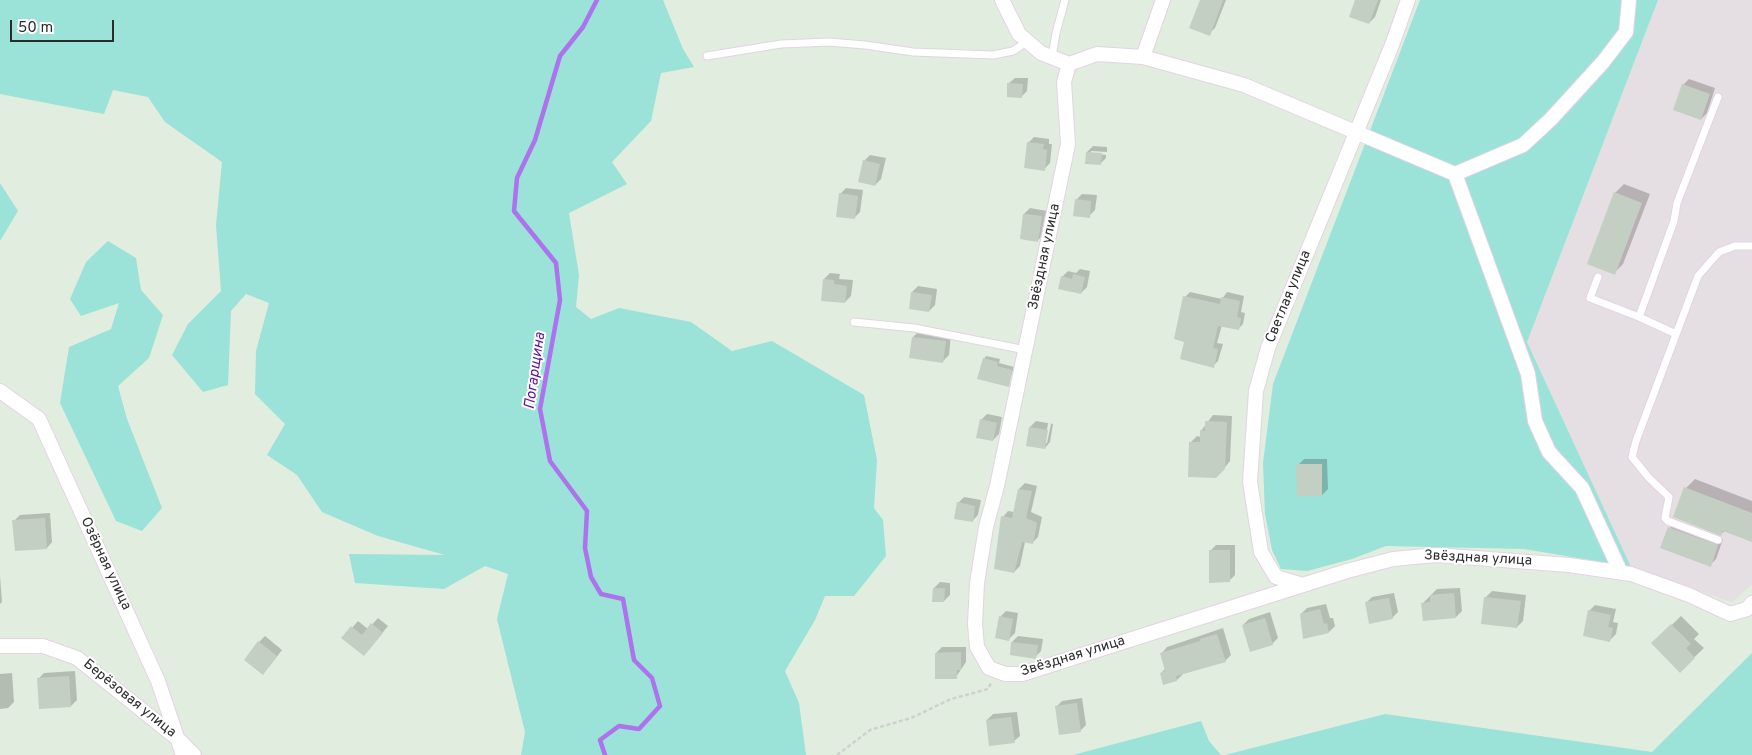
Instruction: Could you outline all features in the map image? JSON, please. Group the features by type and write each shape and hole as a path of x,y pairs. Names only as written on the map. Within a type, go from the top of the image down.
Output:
{"street":[{"path":"1002,0 1019,34 1041,53 1069,64 1097,54 1143,57 1244,85 1455,174 1523,145 1551,119 1603,62 1626,32 1629,0"},
{"path":"1143,57 1163,0"},
{"name":"Светлая улица","path":"1304,585 1276,577 1261,552 1250,482 1256,392 1268,348 1392,45 1408,0"},
{"name":"Звёздная улица","path":"1069,64 1064,82 1068,144 997,486 986,527 977,582 975,624 977,647 989,668 1005,674 1022,674 1304,585 1394,559 1436,555 1569,565 1621,573 1689,595 1730,614 1747,609 1752,603"},
{"path":"1455,174 1528,374 1535,421 1550,452 1582,488 1621,573"},
{"name":"Озёрная улица","path":"0,391 39,419 158,681 183,755"},
{"name":"Берёзовая улица","path":"0,646 43,646 78,658 178,738 194,755"}],"lane":[{"path":"1052,57 1065,0"},
{"path":"707,56 781,44 829,42 913,52 993,55 1013,50 1028,42"},
{"path":"1639,317 1674,221 1677,203 1718,97"},
{"path":"1718,540 1668,521 1665,518 1668,497 1648,478 1632,457 1636,441 1698,276 1719,252 1735,246 1752,246"},
{"path":"1598,276 1590,298 1676,334"},
{"path":"854,322 914,328 1026,350"}],"path":[{"path":"837,755 870,730 912,718 951,699 988,689 996,670"}],"shaded area":[{"path":"0,0 663,0 683,49 694,67 661,73 651,121 612,162 627,184 569,213 579,275 576,307 591,319 619,308 691,322 732,351 772,341 864,395 877,460 874,508 883,520 886,556 854,596 825,596 815,620 785,671 799,703 806,755 521,755 525,732 497,619 508,574 485,566 444,589 355,583 349,554 445,555 378,536 322,512 297,475 267,455 285,424 255,394 256,351 269,303 246,294 231,311 228,385 203,392 172,355 188,324 221,291 216,225 222,162 165,122 148,97 113,90 104,114 0,94"},
{"path":"1420,0 1658,0 1527,342 1631,567 1524,549 1386,546 1352,559 1307,571 1281,569 1272,550 1265,514 1263,463 1273,384"},
{"path":"1658,0 1752,0 1752,584 1732,602 1631,567 1527,342"},
{"path":"0,183 18,211 0,241"},
{"path":"108,241 136,258 141,290 163,315 149,358 118,386 127,419 162,508 142,531 116,521 60,403 69,347 111,329 119,303 81,316 70,299 86,262"},
{"path":"1752,653 1752,755 1225,755 1385,714 1652,752"},
{"path":"1201,721 1209,741 1221,755 1073,755"}],"building":[{"path":"1200,0 1223,0 1210,36 1189,28"},
{"path":"1355,0 1378,0 1369,24 1349,17"},
{"path":"1007,83 1023,84 1022,98 1007,97"},
{"path":"1682,84 1710,94 1701,120 1673,110"},
{"path":"1027,142 1044,144 1043,149 1047,150 1045,171 1024,168"},
{"path":"1086,152 1102,153 1101,165 1085,164"},
{"path":"863,160 880,164 875,186 858,182"},
{"path":"1614,192 1642,203 1615,275 1587,264"},
{"path":"839,193 858,196 855,219 836,217"},
{"path":"1075,199 1091,201 1090,218 1073,216"},
{"path":"1023,214 1042,216 1038,242 1020,239"},
{"path":"1073,274 1085,277 1081,294 1058,289 1061,276 1072,279"},
{"path":"823,279 834,280 834,284 847,286 845,303 821,301"},
{"path":"911,292 932,295 929,312 909,309"},
{"path":"1183,296 1220,304 1221,297 1240,301 1237,317 1241,318 1239,330 1218,326 1213,348 1218,349 1214,368 1180,359 1184,342 1174,339"},
{"path":"912,337 946,341 943,363 909,358"},
{"path":"983,358 998,362 997,366 1012,370 1009,387 977,379"},
{"path":"980,419 997,423 993,441 976,438"},
{"path":"1205,421 1227,422 1225,469 1216,478 1188,477 1189,442 1200,442 1200,430 1205,431"},
{"path":"1029,427 1048,430 1045,449 1026,446"},
{"path":"1296,464 1322,464 1322,496 1297,496"},
{"path":"1684,487 1752,513 1752,542 1723,531 1721,536 1673,517"},
{"path":"1018,489 1032,491 1026,518 1037,523 1033,544 1022,542 1014,573 994,569 1001,516 1012,518"},
{"path":"957,502 975,506 973,522 954,519"},
{"path":"45,518 47,549 15,551 12,520"},
{"path":"1668,527 1718,545 1711,567 1660,548"},
{"path":"1209,550 1230,550 1230,582 1209,583"},
{"path":"933,588 945,588 944,602 932,602"},
{"path":"1454,593 1456,618 1423,621 1421,603 1430,602 1430,595"},
{"path":"1484,597 1521,601 1517,628 1481,624"},
{"path":"1389,598 1393,619 1369,624 1365,602"},
{"path":"1320,609 1324,624 1327,623 1329,633 1303,639 1300,614"},
{"path":"1588,610 1611,615 1608,627 1613,628 1610,642 1583,636"},
{"path":"999,616 1013,619 1009,641 995,638"},
{"path":"1265,618 1273,645 1250,652 1242,625"},
{"path":"371,623 383,633 364,656 341,638 351,626 362,635"},
{"path":"1671,624 1691,644 1686,648 1695,658 1680,673 1651,643"},
{"path":"1217,634 1226,662 1176,676 1177,681 1163,685 1160,673 1165,671 1160,653"},
{"path":"258,641 277,656 263,675 244,660"},
{"path":"1011,642 1038,645 1036,659 1010,655"},
{"path":"961,652 961,670 957,670 957,679 935,679 935,653"},
{"path":"69,676 71,707 39,709 37,678"},
{"path":"1077,703 1081,732 1059,735 1055,706"},
{"path":"1011,717 1015,743 989,746 986,720"}],"waterway":[{"name":"Погарщина","path":"597,0 583,27 560,56 535,140 517,178 514,211 556,263 560,300 540,409 550,461 587,511 585,548 591,577 601,594 623,599 634,660 652,678 660,706 639,729 619,726 600,740 605,755"}]}
